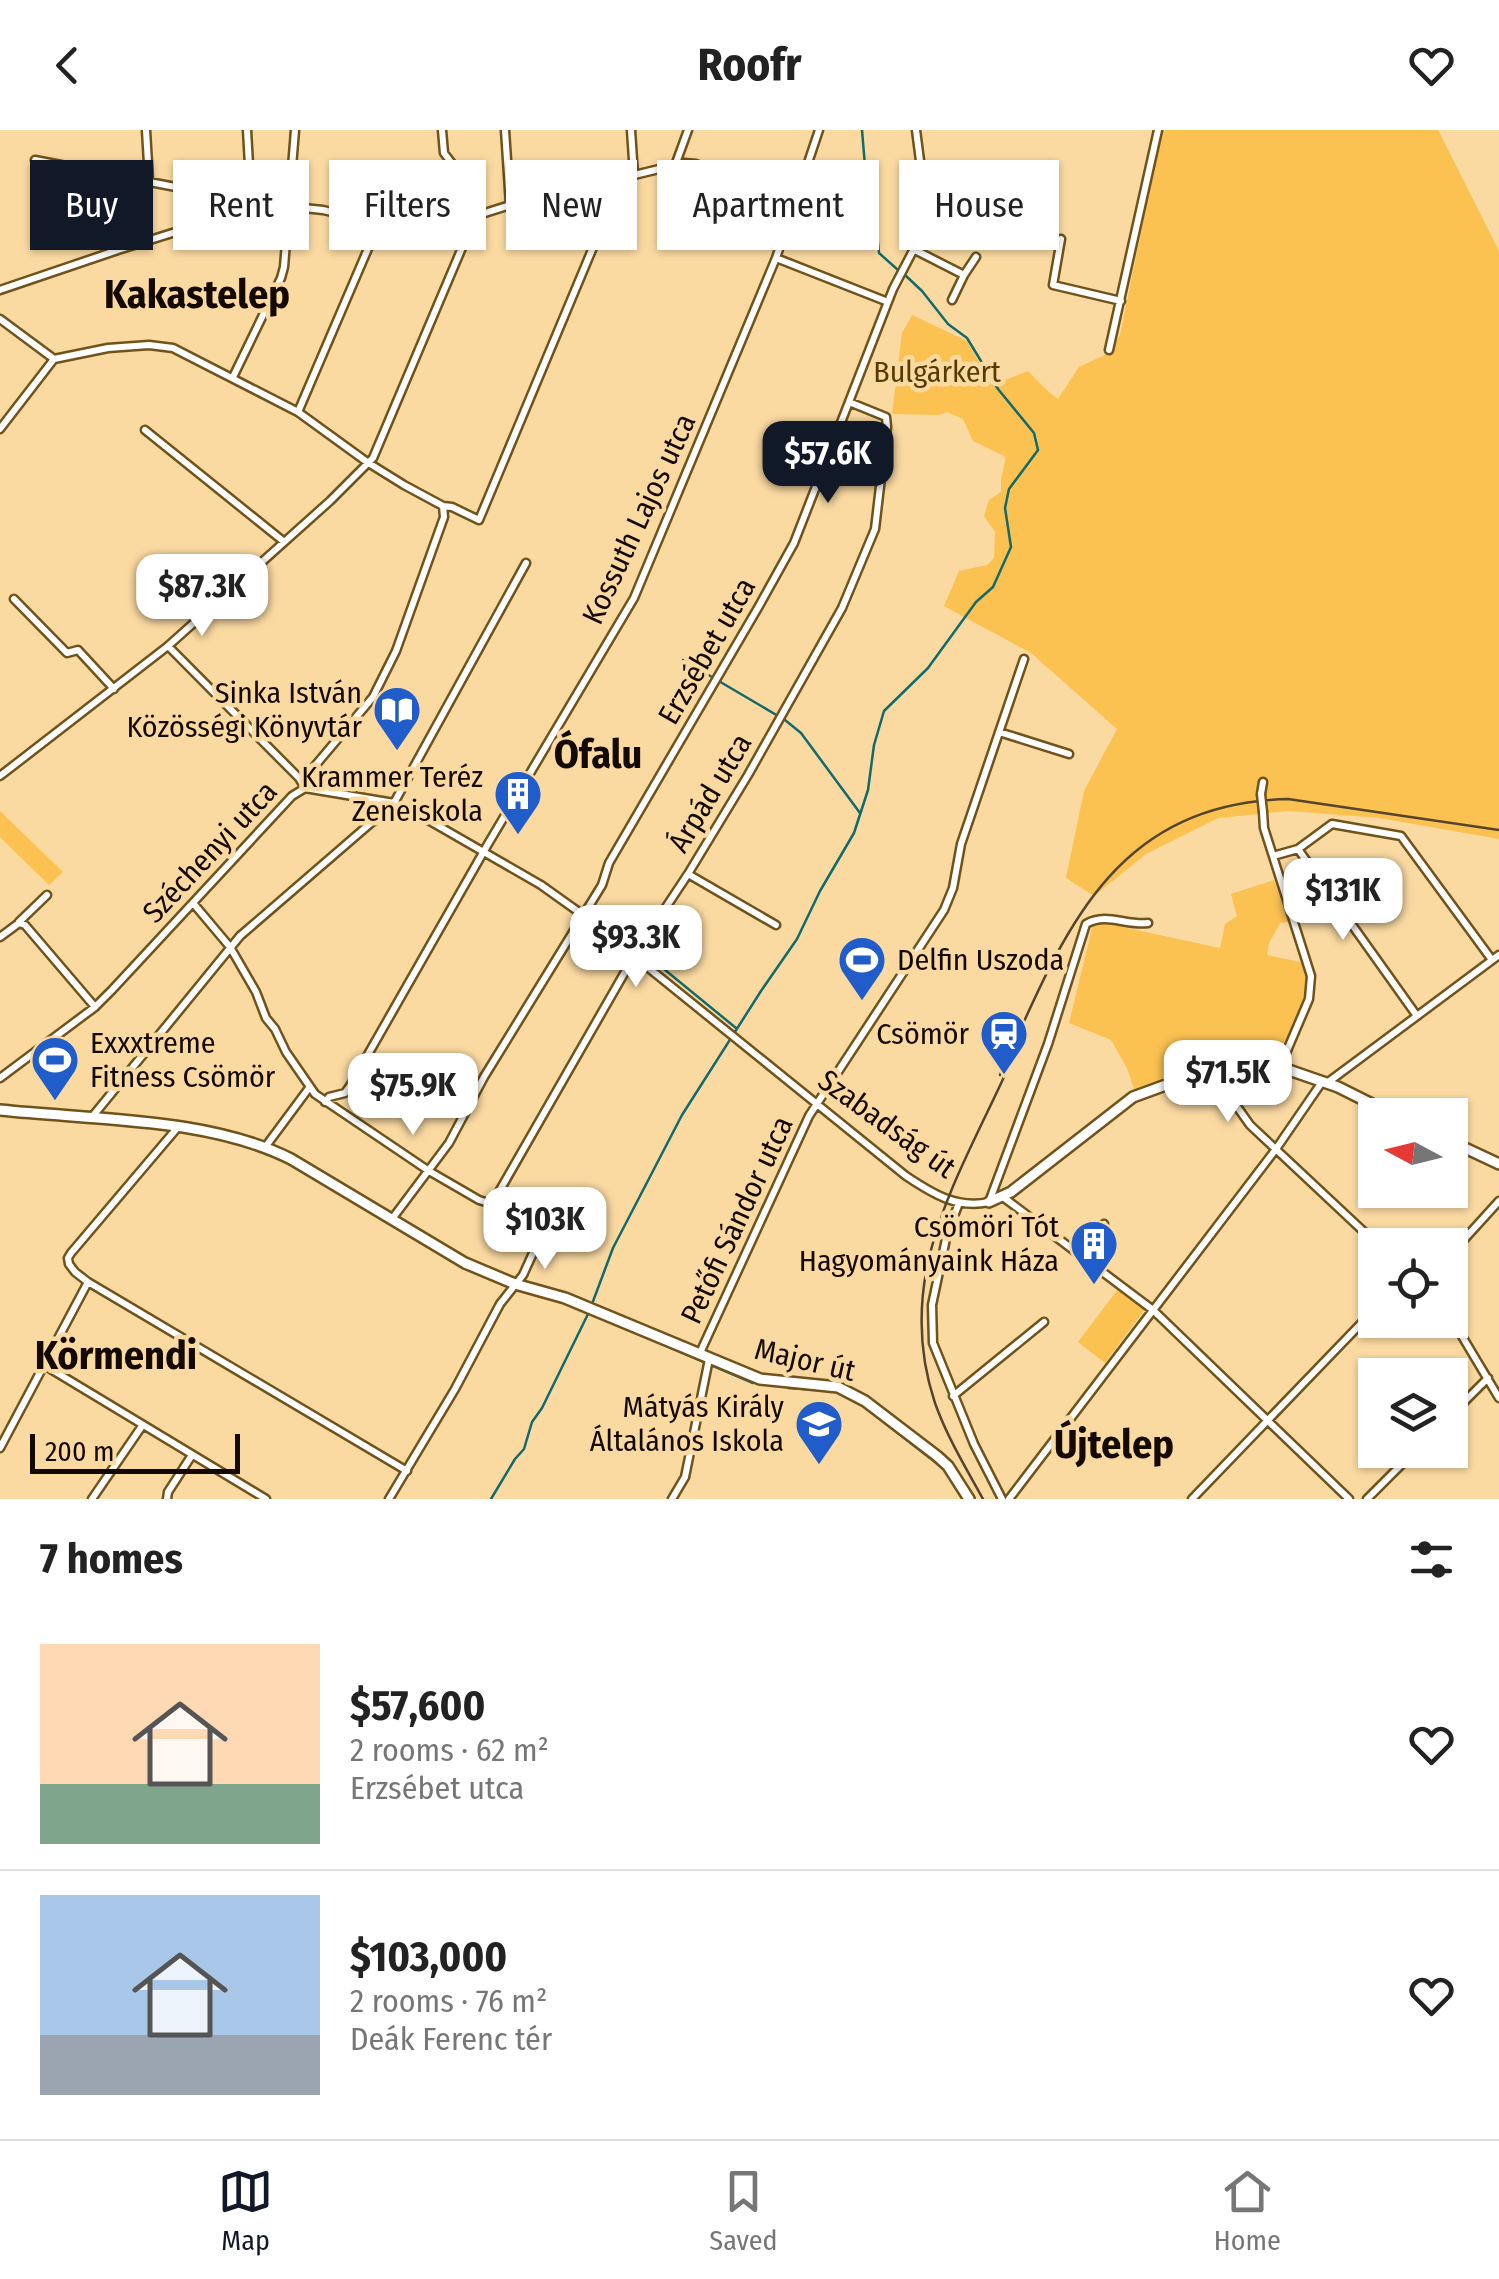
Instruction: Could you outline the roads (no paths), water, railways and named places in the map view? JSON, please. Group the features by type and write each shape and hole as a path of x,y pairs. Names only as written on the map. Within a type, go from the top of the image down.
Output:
{"street":[{"path":"146,130 147,160"},
{"path":"247,130 249,160"},
{"path":"293,160 295,130"},
{"path":"442,130 444,153 449,160"},
{"path":"505,130 507,160"},
{"path":"632,130 633,160"},
{"path":"677,160 688,130"},
{"name":"Kossuth Lajos utca","path":"809,160 819,130"},
{"path":"916,130 920,160"},
{"path":"1109,350 1158,130"},
{"path":"0,290 173,233"},
{"path":"1061,240 1052,286 1121,302"},
{"path":"233,377 281,278 285,250"},
{"path":"298,412 367,250"},
{"path":"0,776 168,646 373,458 462,250"},
{"path":"0,428 54,358 108,348 172,348 298,412 368,462 442,506 478,520 592,250"},
{"name":"Kossuth Lajos utca","path":"325,1102 328,1097 345,1093 350,1086 634,598 779,250"},
{"path":"915,250 964,275"},
{"name":"Erzsébet utca","path":"392,1219 449,1144 484,1078 602,885 609,864 794,543 893,289 915,250"},
{"path":"952,300 976,257"},
{"path":"776,258 888,302"},
{"path":"0,319 54,358"},
{"name":"Árpád utca","path":"492,1204 634,957 780,718 842,608 868,550 875,529 888,427 886,417 849,402"},
{"path":"145,430 283,541"},
{"name":"Széchenyi utca","path":"0,1078 94,1007 292,796 305,788 314,766 373,697 384,676 444,517 442,506"},
{"path":"91,1118 230,947 394,803 526,563"},
{"path":"14,599 67,653 78,650 114,689"},
{"path":"168,646 305,788"},
{"name":"Petőfi Sándor utca","path":"672,1499 685,1477 706,1361 816,1105 944,910 953,888 960,844 1024,659"},
{"path":"999,732 1069,754"},
{"path":"1263,782 1264,828 1311,976 1309,999 1280,1067"},
{"name":"Szabadság út","path":"305,788 394,803 542,885 906,1176 942,1198 959,1203 989,1202 1011,1192 1133,1097 1163,1086 1258,1065 1280,1067 1362,1098"},
{"path":"959,1203 937,1277 932,1305 933,1344 981,1459 1006,1499 1324,1082 1496,958 1401,836 1332,824 1298,849 1273,856"},
{"path":"1298,849 1418,1016"},
{"path":"688,874 776,925"},
{"path":"0,938 46,895"},
{"path":"193,903 230,947 266,1018 309,1088 429,1171 492,1204 538,1235 523,1275 500,1304 390,1499"},
{"path":"989,1202 1048,1044 1086,924 1098,917 1148,923"},
{"path":"18,923 28,928 94,1007"},
{"path":"1225,1071 1245,1119 1360,1228"},
{"path":"266,1146 309,1088"},
{"name":"Major út","path":"0,1110 178,1127 266,1146 465,1262 515,1284 591,1308 706,1361 760,1380 826,1386 850,1393 937,1456 970,1499"},
{"path":"178,1127 71,1253 69,1264 88,1282 407,1471"},
{"path":"1468,1150 1499,1164"},
{"path":"1002,1196 1153,1310 1349,1499"},
{"path":"1468,1235 1499,1201"},
{"path":"1073,1250 1104,1224"},
{"path":"0,1448 88,1282"},
{"path":"953,1396 1044,1322"},
{"path":"1192,1499 1358,1327"},
{"path":"1463,1338 1499,1398"},
{"path":"44,1365 254,1496 266,1499"},
{"path":"1468,1398 1488,1378"},
{"path":"92,1499 142,1426"},
{"path":"167,1499 192,1456"},
{"path":"1367,1499 1398,1468"}],"waterway":[{"path":"862,130 865,166 861,203 864,209 875,213 879,253 898,270"},
{"path":"592,1304 613,1248 682,1115 797,939 854,833 868,790 874,745 884,711 928,668 976,602 993,587 1011,547 1005,508 1009,489 1038,450 1034,433 998,389 967,338 948,324 905,275"},
{"path":"683,660 801,733 860,813"},
{"path":"648,956 736,1028"},
{"path":"484,1276 501,1283"},
{"path":"564,1302 753,1383"},
{"path":"491,1499 524,1449 532,1422 589,1312"},
{"path":"788,1388 822,1390"},
{"path":"885,1423 950,1476"}],"tram line":[{"path":"1000,1075 1072,927 1101,886 1135,852 1177,825 1227,807 1288,799 1499,830"},
{"path":"983,1499 935,1403 924,1358 921,1315 935,1234 966,1156 1004,1077"}],"place":[{"name":"Sinka István Közösségi Könyvtár","path":"397,752"},
{"name":"Krammer Teréz Zeneiskola","path":"518,836"},
{"name":"Delfin Uszoda","path":"862,1002"},
{"name":"Csömör","path":"1004,1076"},
{"name":"Exxxtreme Fitness Csömör","path":"55,1102"},
{"name":"Csömöri Tót Hagyományaink Háza","path":"1094,1286"},
{"name":"Mátyás Király Általános Iskola","path":"819,1466"}],"district":[{"name":"Kakastelep","path":"197,295"},
{"name":"Ófalu","path":"598,755"},
{"name":"Körmendi","path":"116,1356"},
{"name":"Újtelep","path":"1114,1445"}],"park label":[{"name":"Bulgárkert","path":"937,372"}]}
